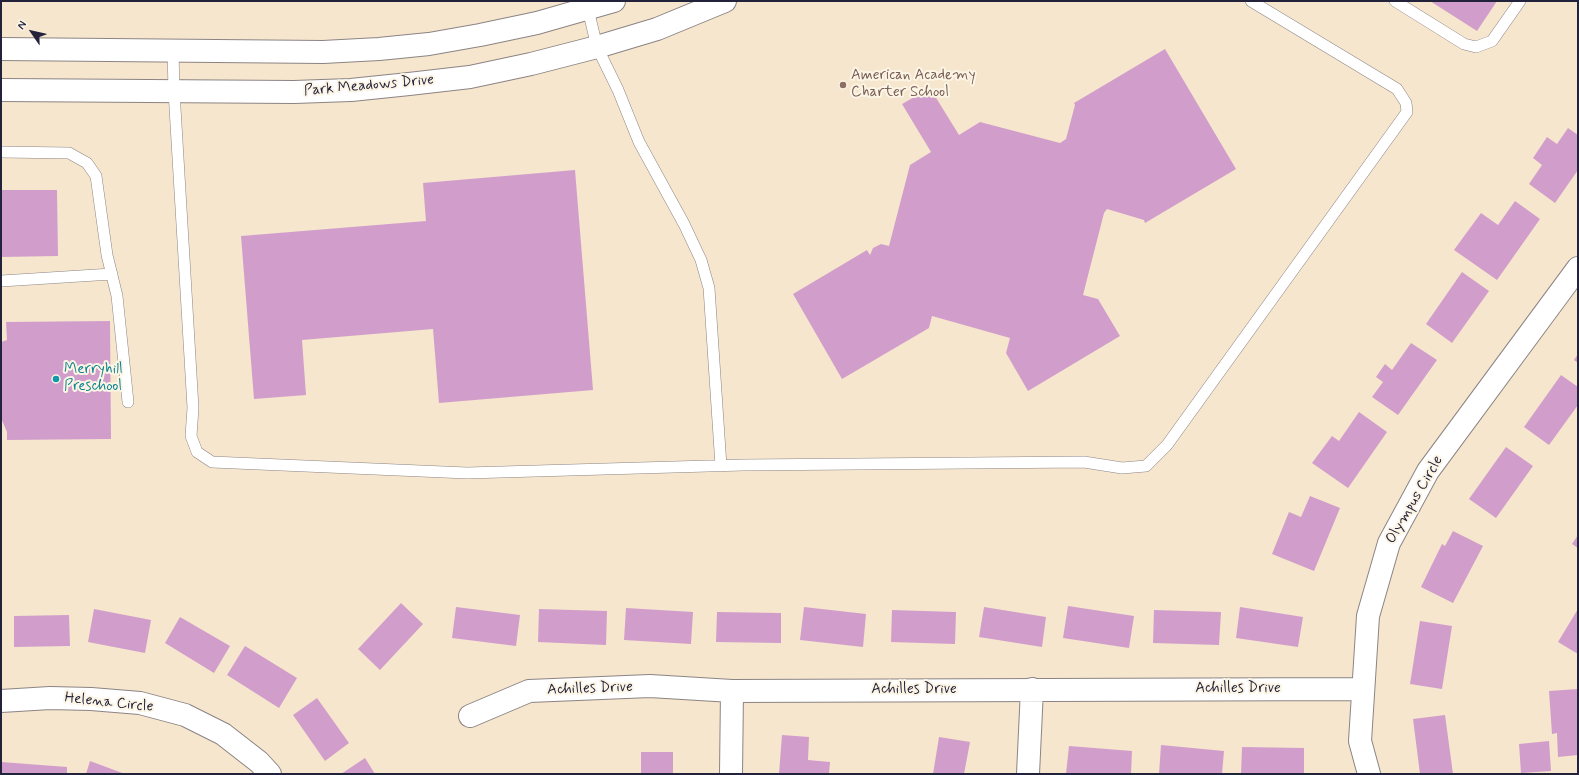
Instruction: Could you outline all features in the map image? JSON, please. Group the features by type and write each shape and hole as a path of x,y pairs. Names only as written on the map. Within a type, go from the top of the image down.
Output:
{"street":[{"path":"1,49 323,52 379,49 429,44 480,35 537,23 614,1"},
{"name":"Park Meadows Drive","path":"1,90 294,92 351,90 409,84 478,75 531,64 597,47 657,29 724,1"},
{"name":"Olympus Circle","path":"1369,774 1360,741 1368,616 1389,543 1428,471 1578,268"},
{"name":"Achilles Drive","path":"470,716 529,691 650,686 732,691 1363,689"},
{"path":"1028,774 1032,689"},
{"path":"731,774 732,691"},
{"name":"Helena Circle","path":"1,701 50,698 91,699 140,703 185,715 223,734 259,762 270,774"}],"lane":[{"path":"173,50 174,91 193,408 191,436 197,452 212,462 467,473 721,466 1076,462 1122,468 1146,466 1166,445 1406,112 1406,103 1397,89 1251,1"},
{"path":"1395,1 1464,44 1476,47 1492,41 1520,1"},
{"path":"588,9 597,47 618,90 639,142 684,224 701,260 709,288 721,466"},
{"path":"1,152 68,153 87,163 96,176 107,255 117,296 128,402"},
{"path":"1,281 112,274"}],"building":[{"path":"1430,1 1497,1 1477,31"},
{"path":"1165,49 1236,169 1145,223 1144,220 1107,209 1104,213 1083,295 1098,299 1120,336 1028,391 1006,353 1010,338 932,316 929,328 842,379 793,294 867,250 870,255 873,248 881,244 889,246 910,165 931,152 902,104 930,88 959,135 980,122 1060,143 1066,139 1075,105 1074,103"},
{"path":"1568,128 1578,135 1578,170 1555,203 1529,184 1542,165 1533,158 1547,137 1557,144"},
{"path":"575,170 593,390 439,403 433,329 302,340 306,395 254,399 241,236 426,221 423,183"},
{"path":"1,190 57,190 58,256 1,257"},
{"path":"1515,201 1540,219 1497,280 1454,250 1481,213 1498,225"},
{"path":"1462,272 1489,291 1452,343 1426,324"},
{"name":"Merryhill Preschool","path":"110,321 111,439 7,440 7,432 1,418 1,342 7,340 6,322"},
{"path":"1411,343 1437,360 1398,415 1372,397 1383,382 1376,377 1385,364 1392,370"},
{"path":"1578,354 1578,363 1574,360"},
{"path":"1561,375 1578,387 1578,405 1549,445 1524,427"},
{"path":"1359,412 1387,432 1348,488 1312,463 1332,436 1339,441"},
{"path":"1506,447 1533,466 1496,518 1469,499"},
{"path":"1310,496 1340,508 1314,571 1272,554 1289,512 1301,517"},
{"path":"1453,531 1483,546 1453,603 1421,587 1442,544 1445,546"},
{"path":"1578,535 1578,548 1572,544"},
{"path":"401,603 423,624 380,670 358,649"},
{"path":"1068,606 1134,616 1129,648 1063,638"},
{"path":"456,607 520,615 516,646 452,638"},
{"path":"804,607 866,614 863,647 800,640"},
{"path":"984,607 1046,617 1042,647 979,637"},
{"path":"1240,607 1303,617 1298,647 1236,638"},
{"path":"626,608 693,612 691,644 624,640"},
{"path":"94,609 151,620 145,653 88,642"},
{"path":"539,609 607,611 606,645 538,642"},
{"path":"1578,609 1578,654 1558,642"},
{"path":"892,610 956,612 955,644 891,642"},
{"path":"1154,610 1221,612 1219,645 1153,643"},
{"path":"717,612 781,613 781,643 716,642"},
{"path":"69,615 70,646 14,647 14,616"},
{"path":"180,617 230,646 214,673 165,643"},
{"path":"1420,621 1452,626 1442,689 1410,684"},
{"path":"245,646 297,678 279,708 227,675"},
{"path":"1578,689 1578,755 1558,757 1557,733 1552,734 1549,691"},
{"path":"317,698 349,743 325,761 293,715"},
{"path":"1445,715 1453,774 1420,774 1413,719"},
{"path":"782,735 809,737 808,760 830,762 829,774 779,774"},
{"path":"939,737 970,742 964,774 933,774"},
{"path":"1549,741 1551,771 1521,773 1519,744"},
{"path":"1161,745 1224,751 1222,774 1159,774"},
{"path":"1069,746 1132,751 1131,774 1066,774"},
{"path":"1242,747 1304,748 1304,774 1241,774"},
{"path":"641,752 673,752 673,774 641,774"},
{"path":"365,758 375,774 341,774"},
{"path":"90,761 125,774 86,774"},
{"path":"1,762 67,767 67,774 1,774"}],"place":[{"name":"American Academy Charter School","path":"843,85"},
{"name":"Merryhill Preschool","path":"56,379"}]}
